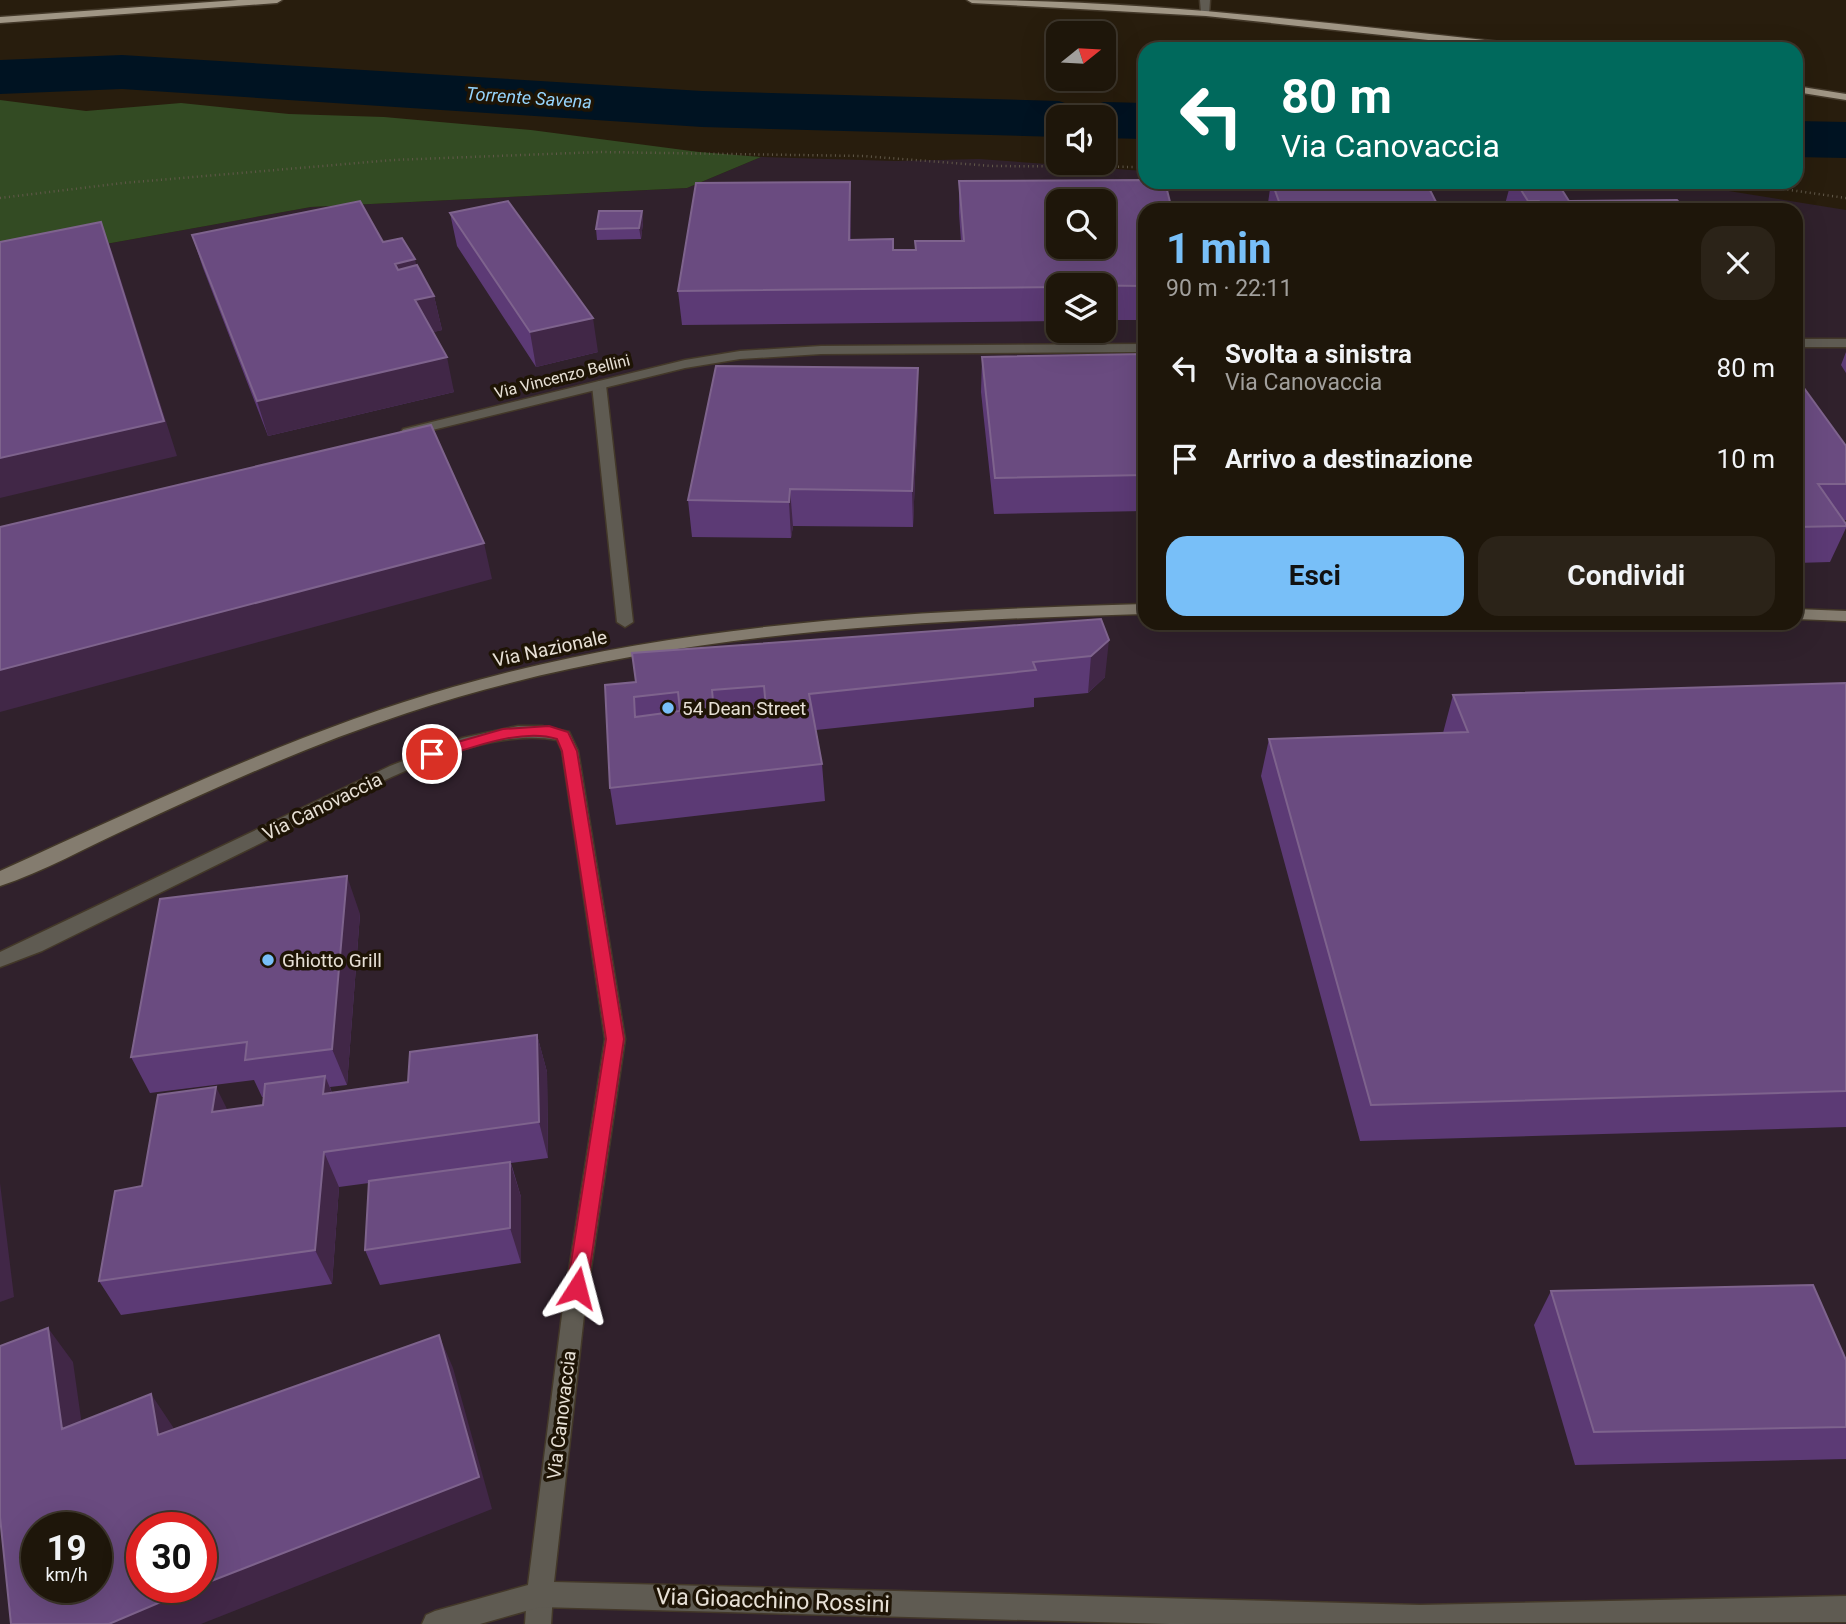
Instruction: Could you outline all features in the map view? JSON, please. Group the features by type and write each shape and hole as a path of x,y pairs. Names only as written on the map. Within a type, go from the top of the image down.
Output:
{"main road":[{"path":"0,20 276,0"},
{"path":"972,0 1206,13 1474,42"},
{"path":"1803,90 1846,97"},
{"name":"Via Nazionale","path":"0,879 198,790 368,721 458,691 563,665 689,642 841,624 972,614 1138,609"},
{"path":"1803,614 1846,616"}],"street":[{"path":"1205,0 1206,13"},
{"path":"1803,343 1846,342"},
{"name":"Via Vincenzo Bellini","path":"400,434 685,365 740,355 778,352 1138,348"},
{"path":"599,385 625,622"},
{"name":"Via Canovaccia","path":"0,960 35,946 432,754 503,734 549,731 563,736 570,751 615,1039 573,1315 538,1624"},
{"name":"Via Gioacchino Rossini","path":"435,1624 540,1594 1421,1621 1846,1609"}],"path":[{"path":"0,198 123,183 393,160 600,152 863,156 992,166 1138,167"},
{"path":"1783,189 1846,198"}],"shaded area":[{"path":"761,157 895,161 979,159 1046,164 1046,175 1116,175 1116,169 1138,171 1138,189 1716,189 1803,203 1138,203 1138,630 1803,630 1803,203 1846,210 1846,1624 0,1624 0,263 311,207 687,188"}],"green space":[{"path":"0,100 86,111 181,103 289,114 384,117 531,130 699,152 761,157 687,188 311,207 0,263"}],"building":[{"path":"1138,180 1138,189 1167,189 1170,203 1138,203 1138,286 1116,286 1116,273 1046,273 1046,287 678,291 696,183 850,182 849,240 893,239 893,250 916,250 915,241 964,241 959,181"},
{"path":"1274,189 1430,189 1436,203 1280,203"},
{"path":"1520,189 1561,189 1569,201 1677,200 1679,203 1540,203 1528,201"},
{"path":"360,201 383,242 402,238 415,259 395,264 398,270 417,265 434,296 415,300 447,357 257,401 192,235"},
{"path":"508,201 593,318 530,332 450,213"},
{"path":"599,211 642,211 639,228 596,229"},
{"path":"101,222 164,421 0,458 0,242"},
{"path":"1138,354 1138,475 995,478 982,357"},
{"path":"716,366 918,368 912,491 790,489 789,502 688,500"},
{"path":"1803,387 1846,446 1846,484 1818,484 1846,526 1803,527"},
{"path":"431,425 484,543 0,670 0,527"},
{"path":"1101,619 1109,640 1091,656 1033,662 1036,670 809,694 822,764 610,788 605,685 636,682 632,653","holes":["764,686 766,708 714,712 712,690","678,692 680,711 635,717 634,697"]},
{"path":"1846,683 1846,1091 1371,1105 1269,739 1468,732 1453,695"},
{"path":"347,876 332,1049 245,1060 247,1042 131,1057 160,899"},
{"path":"537,1035 539,1122 324,1152 315,1250 99,1281 115,1191 142,1186 158,1095 216,1087 212,1112 263,1105 265,1084 325,1076 323,1094 408,1082 410,1052"},
{"path":"510,1162 510,1228 365,1250 369,1181"},
{"path":"1813,1285 1846,1360 1846,1427 1594,1432 1551,1291"},
{"path":"48,1328 62,1429 151,1394 158,1435 439,1335 479,1477 217,1579 217,1512 126,1512 126,1603 158,1603 109,1624 11,1624 0,1517 0,1346"}],"waterway":[{"name":"Torrente Savena","path":"0,77 122,72 702,109 1046,119"},
{"name":"Torrente Savena","path":"1116,120 1138,121"},
{"name":"Torrente Savena","path":"1803,139 1846,140"}],"place":[{"name":"54 Dean Street","path":"668,708"},
{"name":"Ghiotto Grill","path":"268,960"}],"route":[{"path":"432,754 503,734 549,731 563,736 570,751 615,1039 577,1288"}]}
